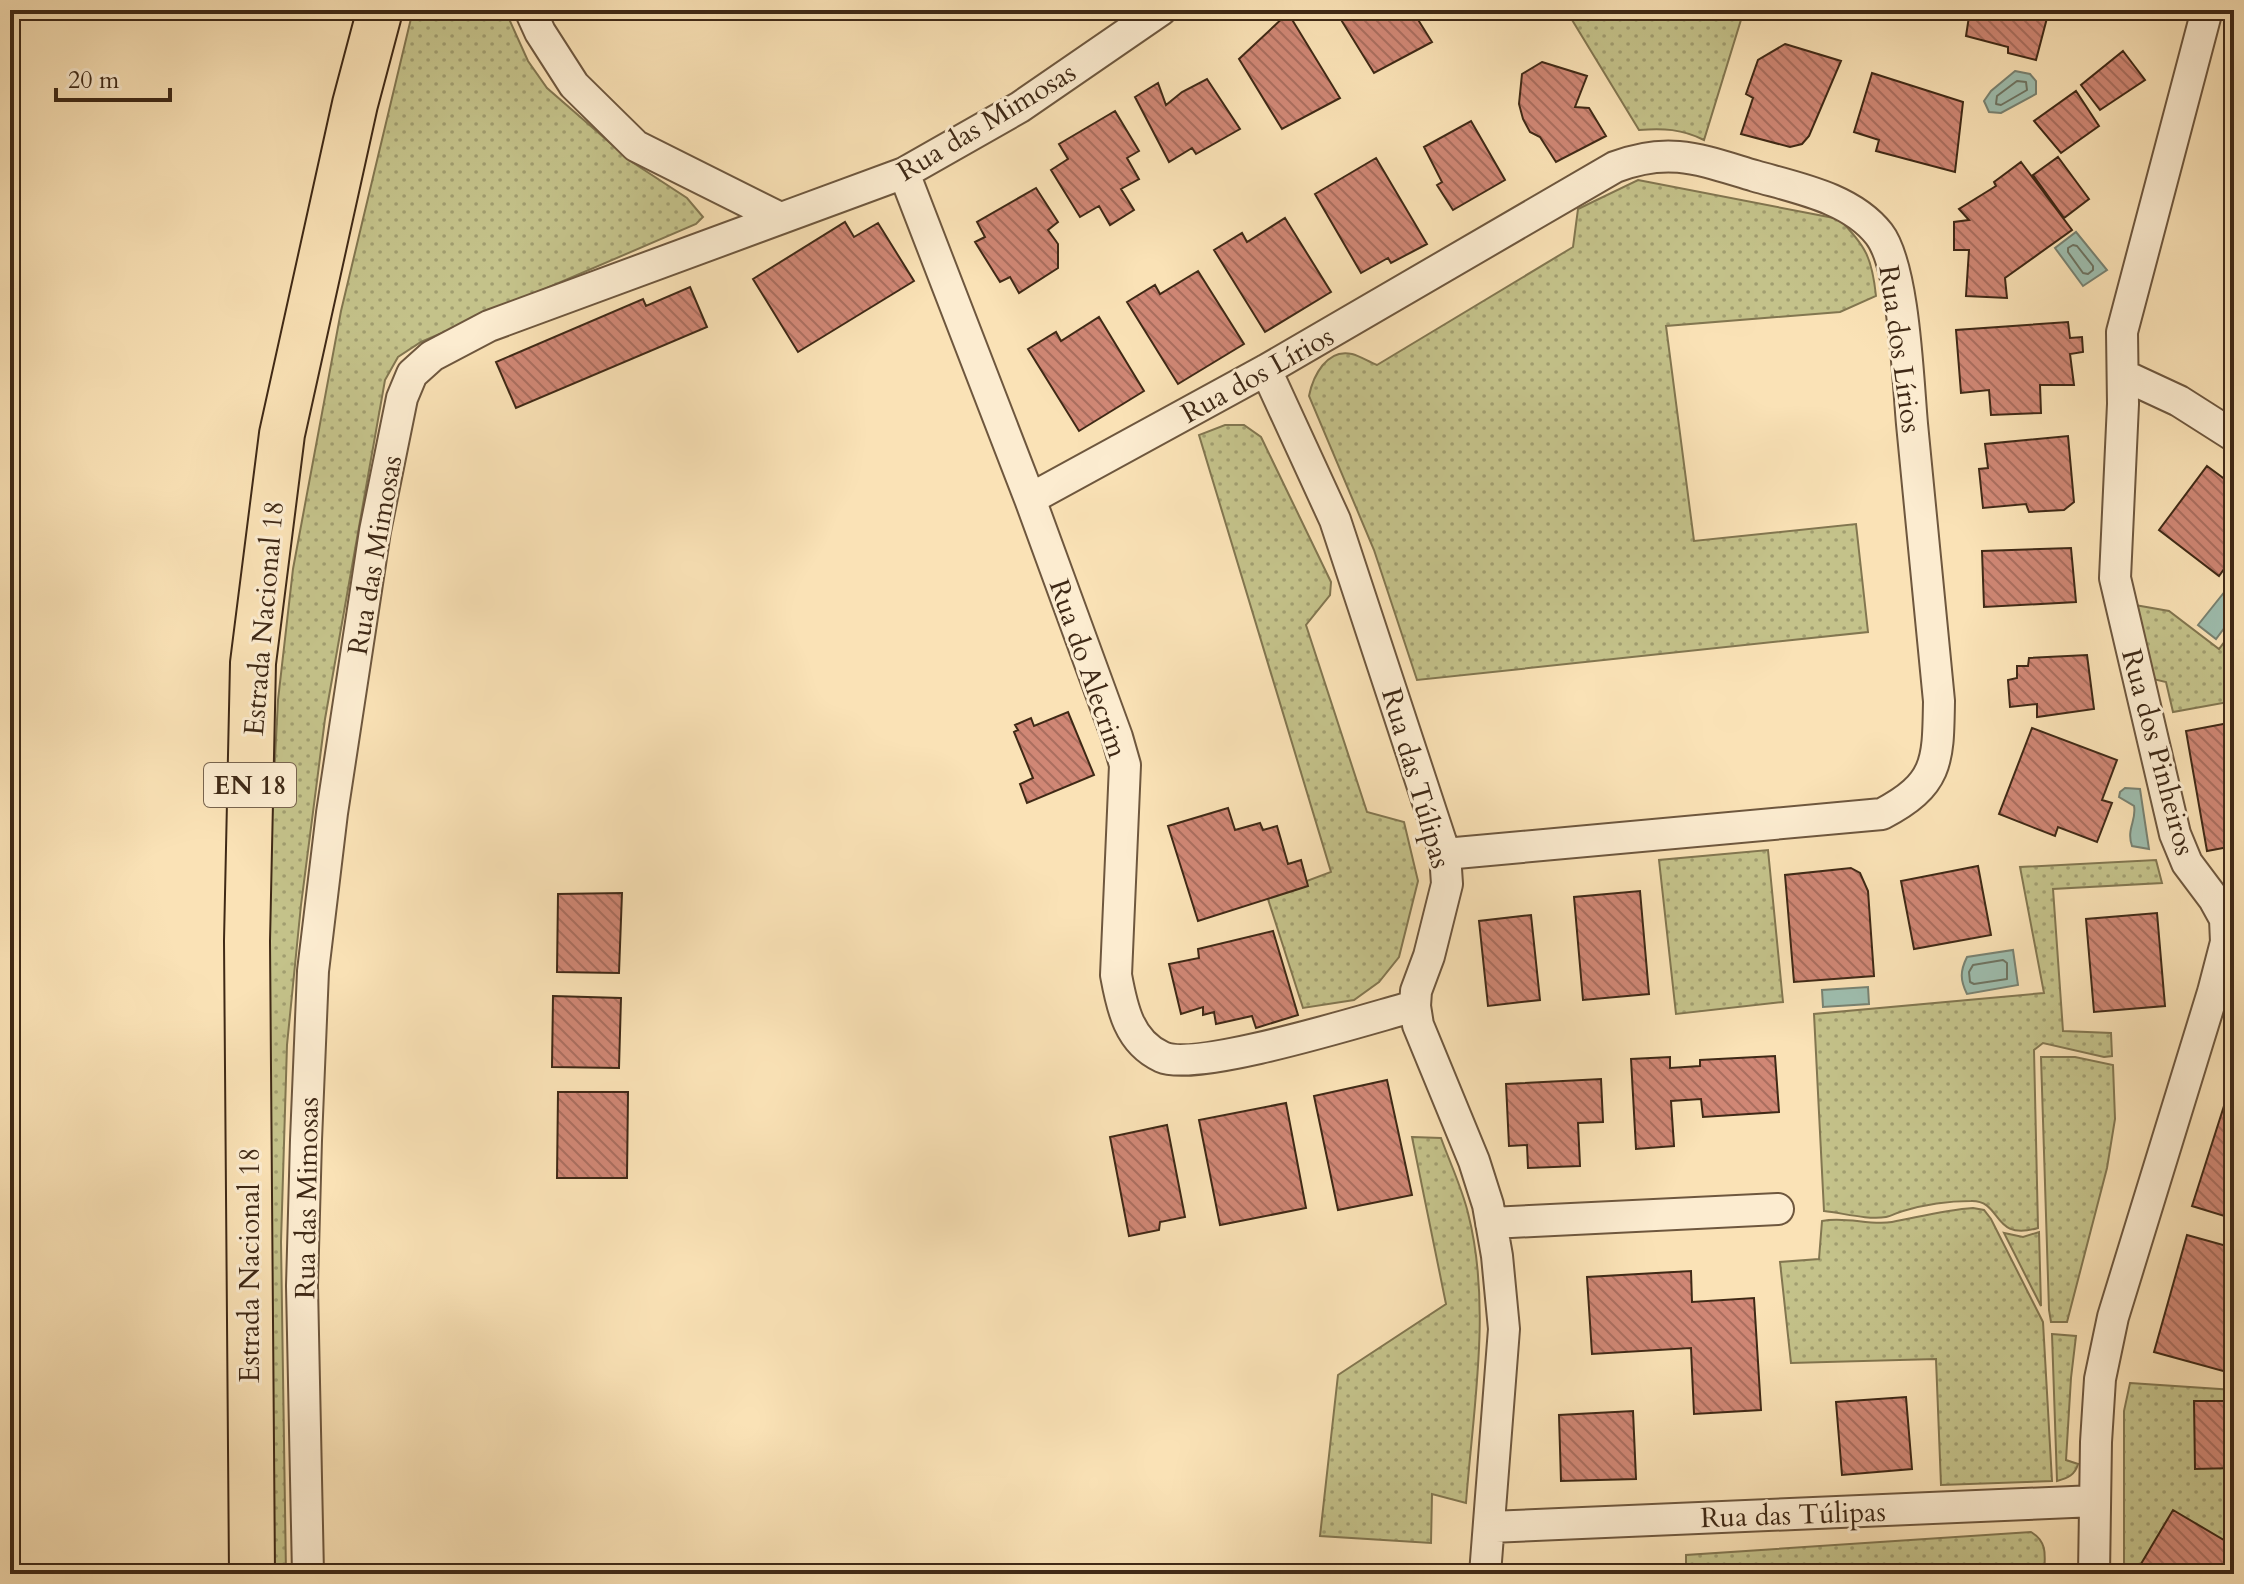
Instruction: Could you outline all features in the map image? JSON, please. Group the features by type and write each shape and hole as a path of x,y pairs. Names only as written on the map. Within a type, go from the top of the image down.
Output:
{"main road":[{"name":"Estrada Nacional 18","path":"252,1574 247,941 253,663 282,434 355,104 380,10"}],"street":[{"path":"530,10 540,32 574,85 636,146 780,218"},
{"name":"Rua das Mimosas","path":"308,1574 302,1286 313,971 332,813 375,531 402,398 412,374 432,356 489,326 904,173 1020,107 1161,10"},
{"name":"Rua dos Pinheiros","path":"2094,1574 2100,1379 2113,1317 2209,1007 2226,942 2225,919 2187,863 2175,834 2115,578 2122,332 2207,10"},
{"name":"Rua dos Lírios","path":"1030,499 1266,370 1615,167 1641,157 1669,155 1696,158 1820,195 1860,215 1881,235 1894,266 1904,334 1939,701 1938,745 1928,779 1908,800 1882,814 1445,854"},
{"name":"Rua do Alecrim","path":"904,173 1030,499 1125,765 1116,975 1123,1009 1137,1039 1164,1058 1211,1058 1415,1006"},
{"name":"Rua das Túlipas","path":"1266,370 1335,520 1445,854 1447,884 1429,956 1416,991 1415,1006"},
{"path":"2123,375 2179,401 2234,436"},
{"path":"1415,1006 1418,1025 1474,1161 1497,1256 1504,1329 1485,1574"},
{"path":"1491,1223 1778,1209"},
{"name":"Rua das Túlipas","path":"1490,1527 2095,1501"}],"shaded area":[{"path":"413,10 505,10 528,61 547,88 632,162 687,198 703,217 696,224 421,342 398,357 385,380 325,719 301,905 287,1045 281,1242 286,1574 261,1574 269,876 278,700 293,569 341,311"},
{"path":"1566,10 1744,10 1704,140 1672,130 1639,130"},
{"path":"1638,180 1839,219 1866,253 1876,296 1840,312 1666,326 1694,541 1856,524 1868,632 1417,680 1374,550 1309,396 1314,380 1328,359 1343,353 1377,365 1573,247 1578,209"},
{"path":"1225,425 1244,425 1261,437 1331,582 1330,595 1306,625 1367,812 1404,822 1418,881 1399,957 1379,982 1354,1000 1303,1008 1267,896 1331,872 1199,435"},
{"path":"2135,605 2169,611 2219,649 2234,629 2234,701 2173,712 2166,682 2153,679"},
{"path":"1768,850 1783,1002 1676,1014 1659,860"},
{"path":"2156,860 2162,883 2053,889 2063,1031 2111,1033 2112,1056 2104,1057 2043,1043 2034,1050 2038,1228 2012,1230 1981,1202 1971,1201 1928,1205 1879,1218 1824,1211 1814,1014 2044,993 2020,867"},
{"path":"2041,1057 2075,1057 2113,1065 2115,1119 2107,1168 2067,1322 2051,1322 2049,1310"},
{"path":"1412,1137 1441,1138 1465,1204 1475,1249 1479,1285 1479,1358 1466,1503 1432,1494 1431,1543 1320,1536 1338,1375 1446,1304"},
{"path":"1973,1208 1984,1210 1991,1219 2043,1322 2052,1481 1941,1485 1936,1359 1791,1363 1780,1262 1819,1259 1822,1221 1884,1223"},
{"path":"2039,1232 2041,1306 2004,1233 2023,1237"},
{"path":"2052,1334 2076,1336 2066,1460 2078,1464 2070,1476 2057,1481"},
{"path":"2130,1383 2234,1390 2234,1574 2124,1574 2124,1411"},
{"path":"2031,1532 2043,1545 2044,1574 1686,1574 1686,1555"},
{"path":"1650,1567 1651,1574 1507,1574 1507,1570"}],"water":[{"path":"2015,71 2030,74 2036,81 2036,94 2001,113 1989,112 1984,101"},
{"path":"2076,232 2107,270 2083,286 2055,248"},
{"path":"2226,590 2234,595 2234,615 2216,639 2198,625"},
{"path":"2125,788 2140,789 2149,849 2132,846 2130,835 2134,806 2119,797"},
{"path":"2013,950 2018,985 1967,994 1962,976 1967,957"},
{"path":"1868,987 1869,1004 1823,1007 1822,990"}],"building":[{"path":"1335,10 1412,10 1432,42 1374,73"},
{"path":"1970,10 2031,10 2047,18 2036,60 2008,53 2008,47 1966,36"},
{"path":"1288,13 1340,98 1282,129 1239,59"},
{"path":"1785,44 1841,61 1809,136 1802,144 1790,147 1741,134 1753,98 1746,94 1758,60"},
{"path":"2123,51 2145,80 2100,110 2081,85"},
{"path":"1542,62 1587,76 1575,107 1589,108 1606,136 1556,162 1540,137 1530,132 1519,104 1522,74"},
{"path":"1872,73 1963,102 1955,172 1876,151 1879,140 1854,132"},
{"path":"1207,79 1240,129 1196,154 1192,148 1169,162 1135,97 1158,83 1166,105 1182,92"},
{"path":"2076,91 2099,126 2061,153 2034,121"},
{"path":"1115,111 1139,151 1127,158 1139,179 1121,189 1134,210 1110,225 1099,206 1080,217 1051,170 1068,159 1059,144"},
{"path":"1471,121 1505,180 1453,210 1437,185 1442,182 1424,147"},
{"path":"2058,157 2089,199 2064,218 2033,175"},
{"path":"1376,158 1427,244 1391,263 1388,258 1361,273 1315,194"},
{"path":"2021,162 2072,230 2005,278 2007,298 1966,296 1969,250 1954,250 1954,222 1969,220 1959,209 1996,186 1994,182"},
{"path":"1036,188 1058,222 1048,230 1058,244 1058,268 1019,293 1010,277 1000,282 975,242 985,237 977,222"},
{"path":"1285,218 1331,292 1265,332 1214,250 1242,233 1247,242"},
{"path":"845,222 854,237 878,223 914,281 798,352 753,279"},
{"path":"1198,271 1244,344 1178,384 1127,302 1155,285 1160,294"},
{"path":"690,287 707,327 516,408 496,362 643,299 646,306"},
{"path":"1099,317 1144,391 1079,431 1028,349 1056,332 1061,341"},
{"path":"2068,322 2070,338 2082,337 2083,352 2070,354 2074,385 2040,385 2041,413 1991,415 1989,390 1961,393 1956,330"},
{"path":"2068,436 2074,502 2064,510 2029,512 2026,504 1983,508 1979,469 1988,468 1985,444"},
{"path":"2207,466 2234,486 2234,555 2219,576 2159,530"},
{"path":"2071,548 2076,602 1984,607 1982,551"},
{"path":"2087,655 2094,709 2037,717 2037,704 2010,707 2008,680 2017,678 2017,666 2028,666 2029,658"},
{"path":"1068,712 1094,775 1027,803 1020,784 1033,778 1014,732 1018,730 1015,725 1031,718 1034,726"},
{"path":"2234,722 2234,846 2207,851 2186,731"},
{"path":"2032,728 2117,760 2102,800 2112,803 2097,842 2058,827 2055,836 1999,814"},
{"path":"1228,808 1235,830 1260,823 1263,830 1277,826 1288,864 1301,860 1308,886 1198,921 1168,826"},
{"path":"1978,866 1991,935 1914,949 1901,881"},
{"path":"1851,868 1860,873 1868,891 1874,976 1794,982 1785,875"},
{"path":"1640,891 1649,994 1583,1000 1574,897"},
{"path":"622,893 619,973 557,972 558,894"},
{"path":"2157,913 2165,1006 2094,1012 2086,919"},
{"path":"1531,915 1540,1000 1488,1006 1479,921"},
{"path":"1273,931 1298,1015 1256,1028 1252,1016 1216,1024 1214,1012 1203,1015 1203,1007 1181,1014 1169,964 1199,958 1198,949"},
{"path":"553,996 621,998 619,1068 552,1067"},
{"path":"1775,1056 1779,1112 1703,1117 1701,1099 1671,1101 1674,1146 1636,1149 1631,1059 1670,1057 1670,1068 1700,1066 1700,1060"},
{"path":"1601,1079 1603,1122 1578,1123 1580,1166 1528,1168 1527,1145 1509,1146 1506,1084"},
{"path":"1387,1080 1412,1195 1338,1210 1314,1096"},
{"path":"2231,1084 2234,1084 2234,1219 2192,1206"},
{"path":"558,1092 628,1092 627,1178 557,1178"},
{"path":"1286,1103 1306,1208 1220,1225 1199,1120"},
{"path":"1167,1125 1185,1217 1160,1222 1159,1230 1129,1236 1110,1137"},
{"path":"2187,1235 2234,1248 2234,1374 2154,1352"},
{"path":"1691,1271 1692,1302 1754,1298 1761,1410 1694,1414 1691,1348 1592,1354 1587,1277"},
{"path":"1906,1397 1912,1469 1842,1475 1836,1402"},
{"path":"2194,1401 2234,1401 2234,1468 2195,1469"},
{"path":"1633,1411 1636,1479 1561,1481 1559,1415"},
{"path":"2173,1510 2234,1546 2221,1574 2135,1574"},
{"path":"1352,1564 1410,1570 1410,1574 1351,1574"},
{"path":"1686,1565 1686,1574 1651,1574 1650,1567"}]}
